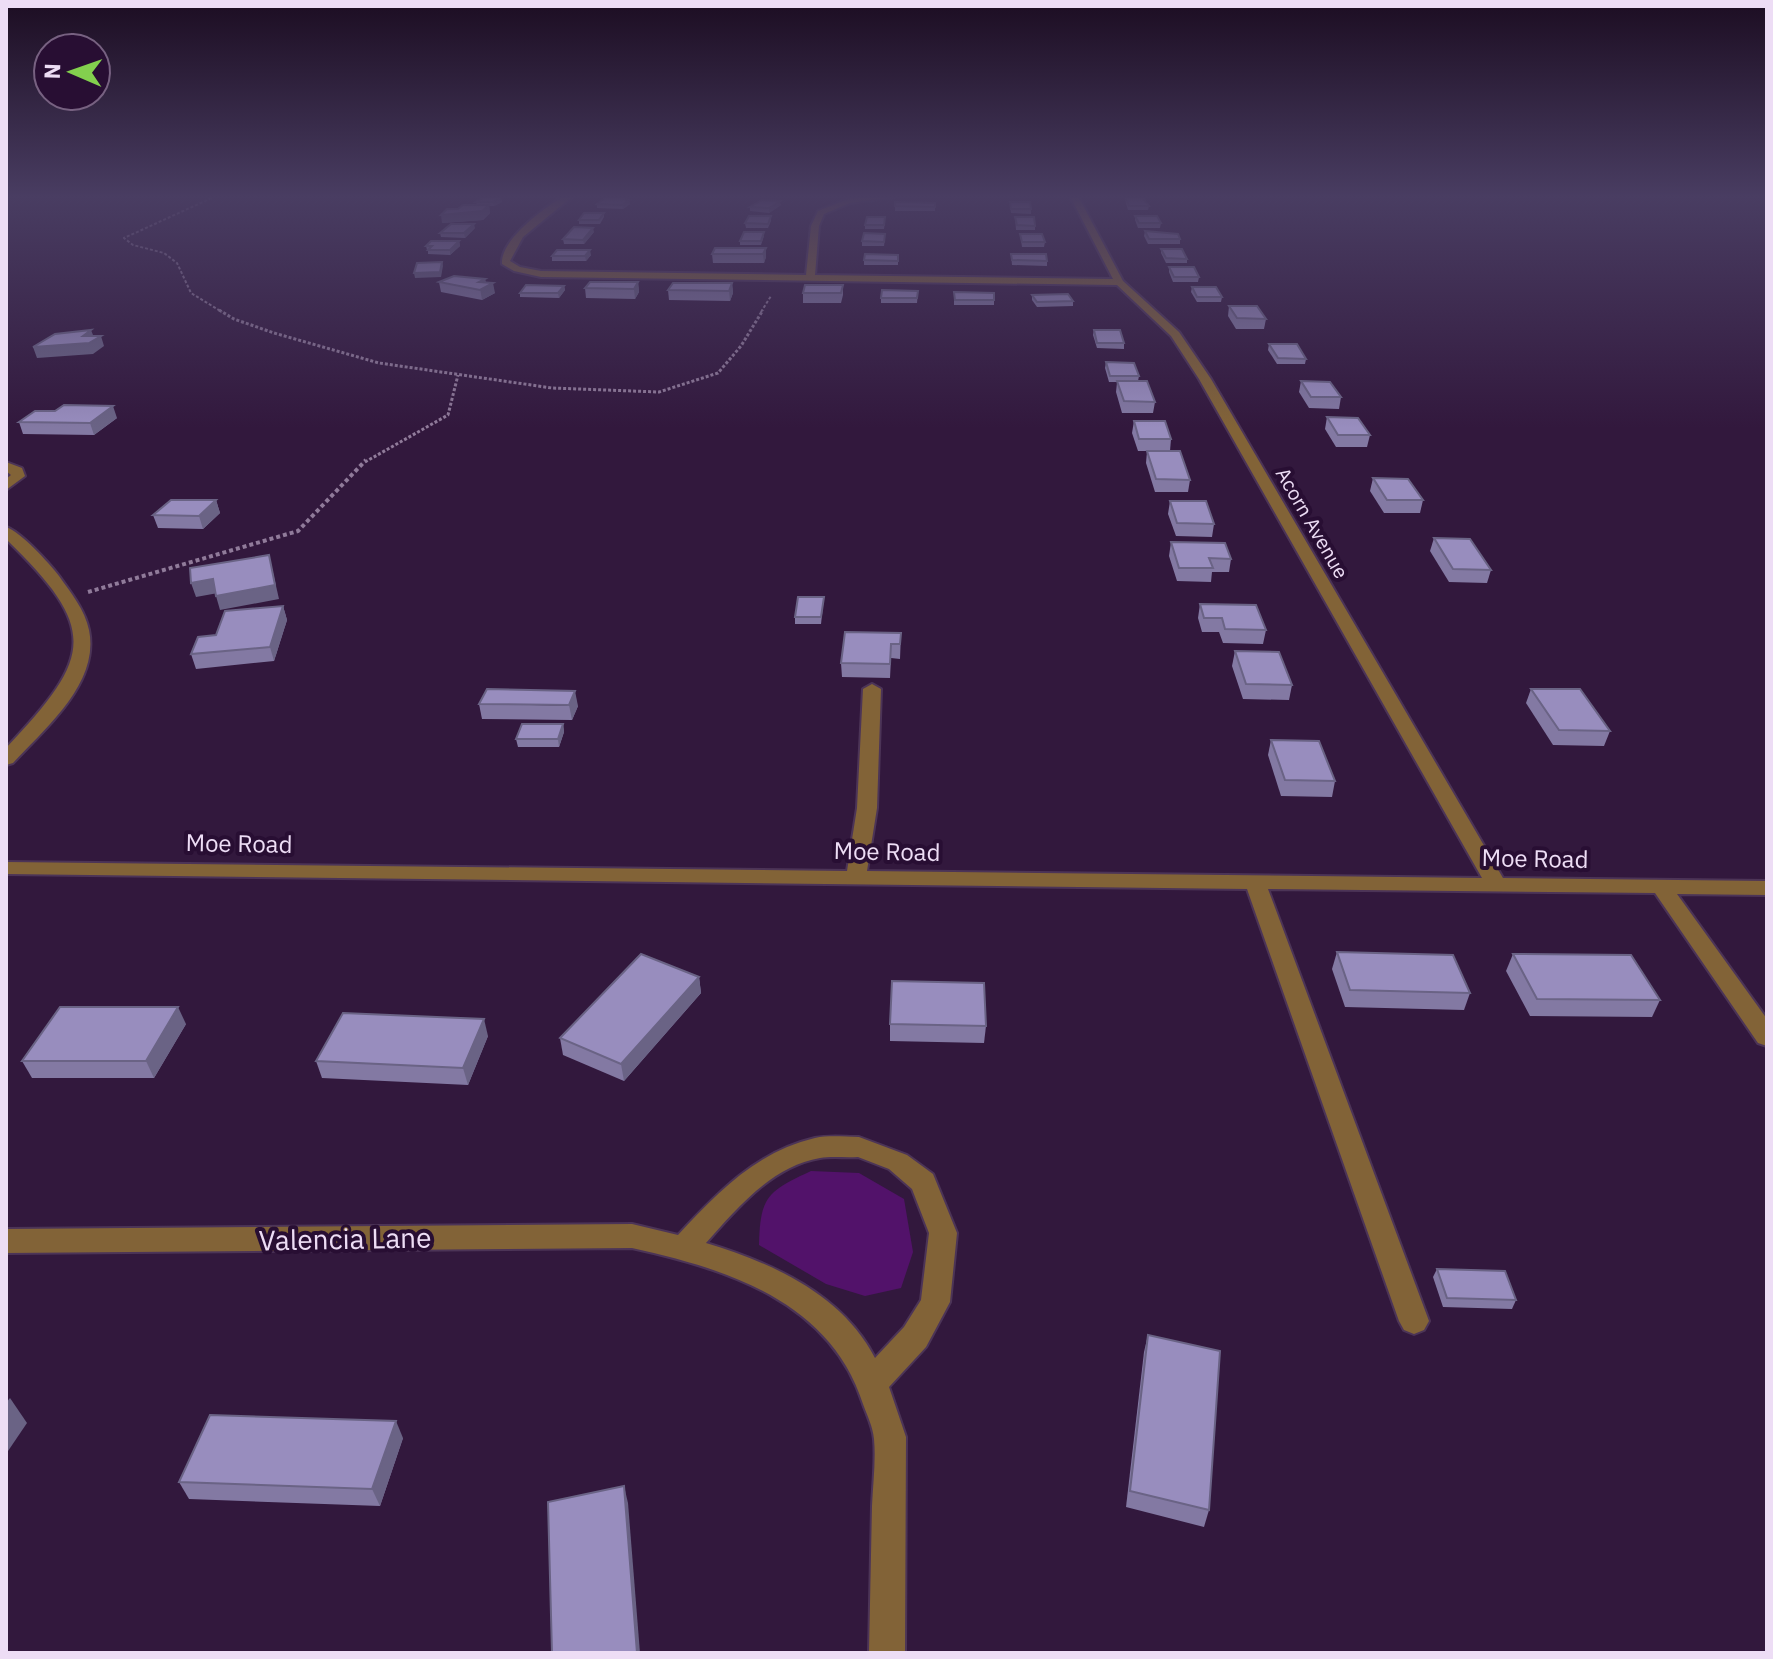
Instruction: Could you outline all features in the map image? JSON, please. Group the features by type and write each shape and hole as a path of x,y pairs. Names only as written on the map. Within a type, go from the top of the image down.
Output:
{"street":[{"path":"538,273 1119,282"},
{"path":"810,273 810,278"},
{"name":"Acorn Avenue","path":"1115,273 1119,282 1175,334 1205,379 1496,885"},
{"path":"6,466 17,471 18,476 6,486"},
{"path":"6,531 48,572 68,597 80,619 84,640 71,687 6,759"},
{"path":"856,878 867,808 872,689"},
{"name":"Moe Road","path":"6,868 1767,888"},
{"path":"1255,883 1414,1321"},
{"path":"1661,887 1767,1037"},
{"path":"684,1247 736,1191 773,1165 817,1148 859,1147 898,1162 923,1182 943,1233 935,1302 915,1337 872,1383"},
{"name":"Valencia Lane","path":"6,1241 632,1236 684,1247 741,1266 805,1302 848,1340 872,1383 890,1437 887,1653"}],"path":[{"path":"182,273 191,293 234,319 379,363 552,388 659,392 718,373 748,336 780,278"},
{"path":"68,597 298,531 369,457 448,415 458,375"}],"shaded area":[{"path":"811,1171 859,1173 904,1199 913,1252 901,1288 865,1296 826,1284 759,1245 762,1216 769,1197 785,1184"}],"building":[{"path":"1172,273 1197,273 1199,277 1174,277"},
{"path":"454,276 485,279 479,282 493,283 480,290 439,282"},
{"path":"590,282 638,282 634,289 585,288"},
{"path":"673,283 732,283 729,291 668,290"},
{"path":"526,285 564,286 558,293 520,293"},
{"path":"805,285 843,285 841,293 803,293"},
{"path":"1192,287 1216,287 1222,297 1197,297"},
{"path":"882,290 918,291 917,298 881,298"},
{"path":"954,292 994,293 994,300 955,300"},
{"path":"1068,294 1073,301 1037,302 1032,295"},
{"path":"1229,306 1257,306 1266,319 1237,318"},
{"path":"91,330 83,336 101,336 89,343 33,347 55,334"},
{"path":"1094,330 1120,330 1124,343 1097,343"},
{"path":"1269,344 1297,344 1306,359 1278,358"},
{"path":"1106,362 1134,363 1139,376 1110,376"},
{"path":"1117,381 1147,381 1155,402 1124,401"},
{"path":"1301,381 1330,382 1341,397 1311,397"},
{"path":"64,405 113,406 90,423 19,422 35,411 55,411"},
{"path":"1327,417 1358,418 1370,435 1338,435"},
{"path":"1134,421 1165,421 1171,439 1139,439"},
{"path":"1147,451 1180,451 1190,480 1156,479"},
{"path":"1373,478 1408,479 1423,500 1387,500"},
{"path":"171,500 216,500 199,516 153,515"},
{"path":"1170,501 1206,501 1214,524 1177,523"},
{"path":"1434,538 1470,539 1491,570 1453,569"},
{"path":"1171,542 1225,543 1231,559 1209,558 1213,568 1179,568"},
{"path":"269,555 275,585 216,596 213,579 191,583 190,568"},
{"path":"798,597 824,597 821,617 795,617"},
{"path":"1200,604 1256,605 1266,630 1225,629 1222,618 1204,618"},
{"path":"283,606 270,647 191,654 198,637 216,635 225,611"},
{"path":"845,632 901,633 900,644 891,644 890,664 841,663"},
{"path":"1235,651 1279,652 1292,685 1246,684"},
{"path":"487,689 575,691 569,705 479,704"},
{"path":"1531,689 1580,689 1610,731 1559,730"},
{"path":"522,724 563,724 558,739 516,739"},
{"path":"1271,740 1319,741 1335,781 1285,780"},
{"path":"1337,952 1453,955 1470,993 1350,990"},
{"path":"641,954 699,977 621,1064 560,1038"},
{"path":"1513,954 1631,955 1660,1000 1537,999"},
{"path":"892,981 984,983 986,1026 890,1024"},
{"path":"60,1007 178,1007 146,1061 22,1061"},
{"path":"343,1013 484,1019 463,1068 316,1061"},
{"path":"1437,1269 1505,1271 1516,1300 1447,1298"},
{"path":"1148,1335 1220,1351 1209,1510 1130,1491"},
{"path":"210,1415 396,1421 372,1489 179,1482"},
{"path":"624,1486 637,1653 552,1653 548,1502"}]}
